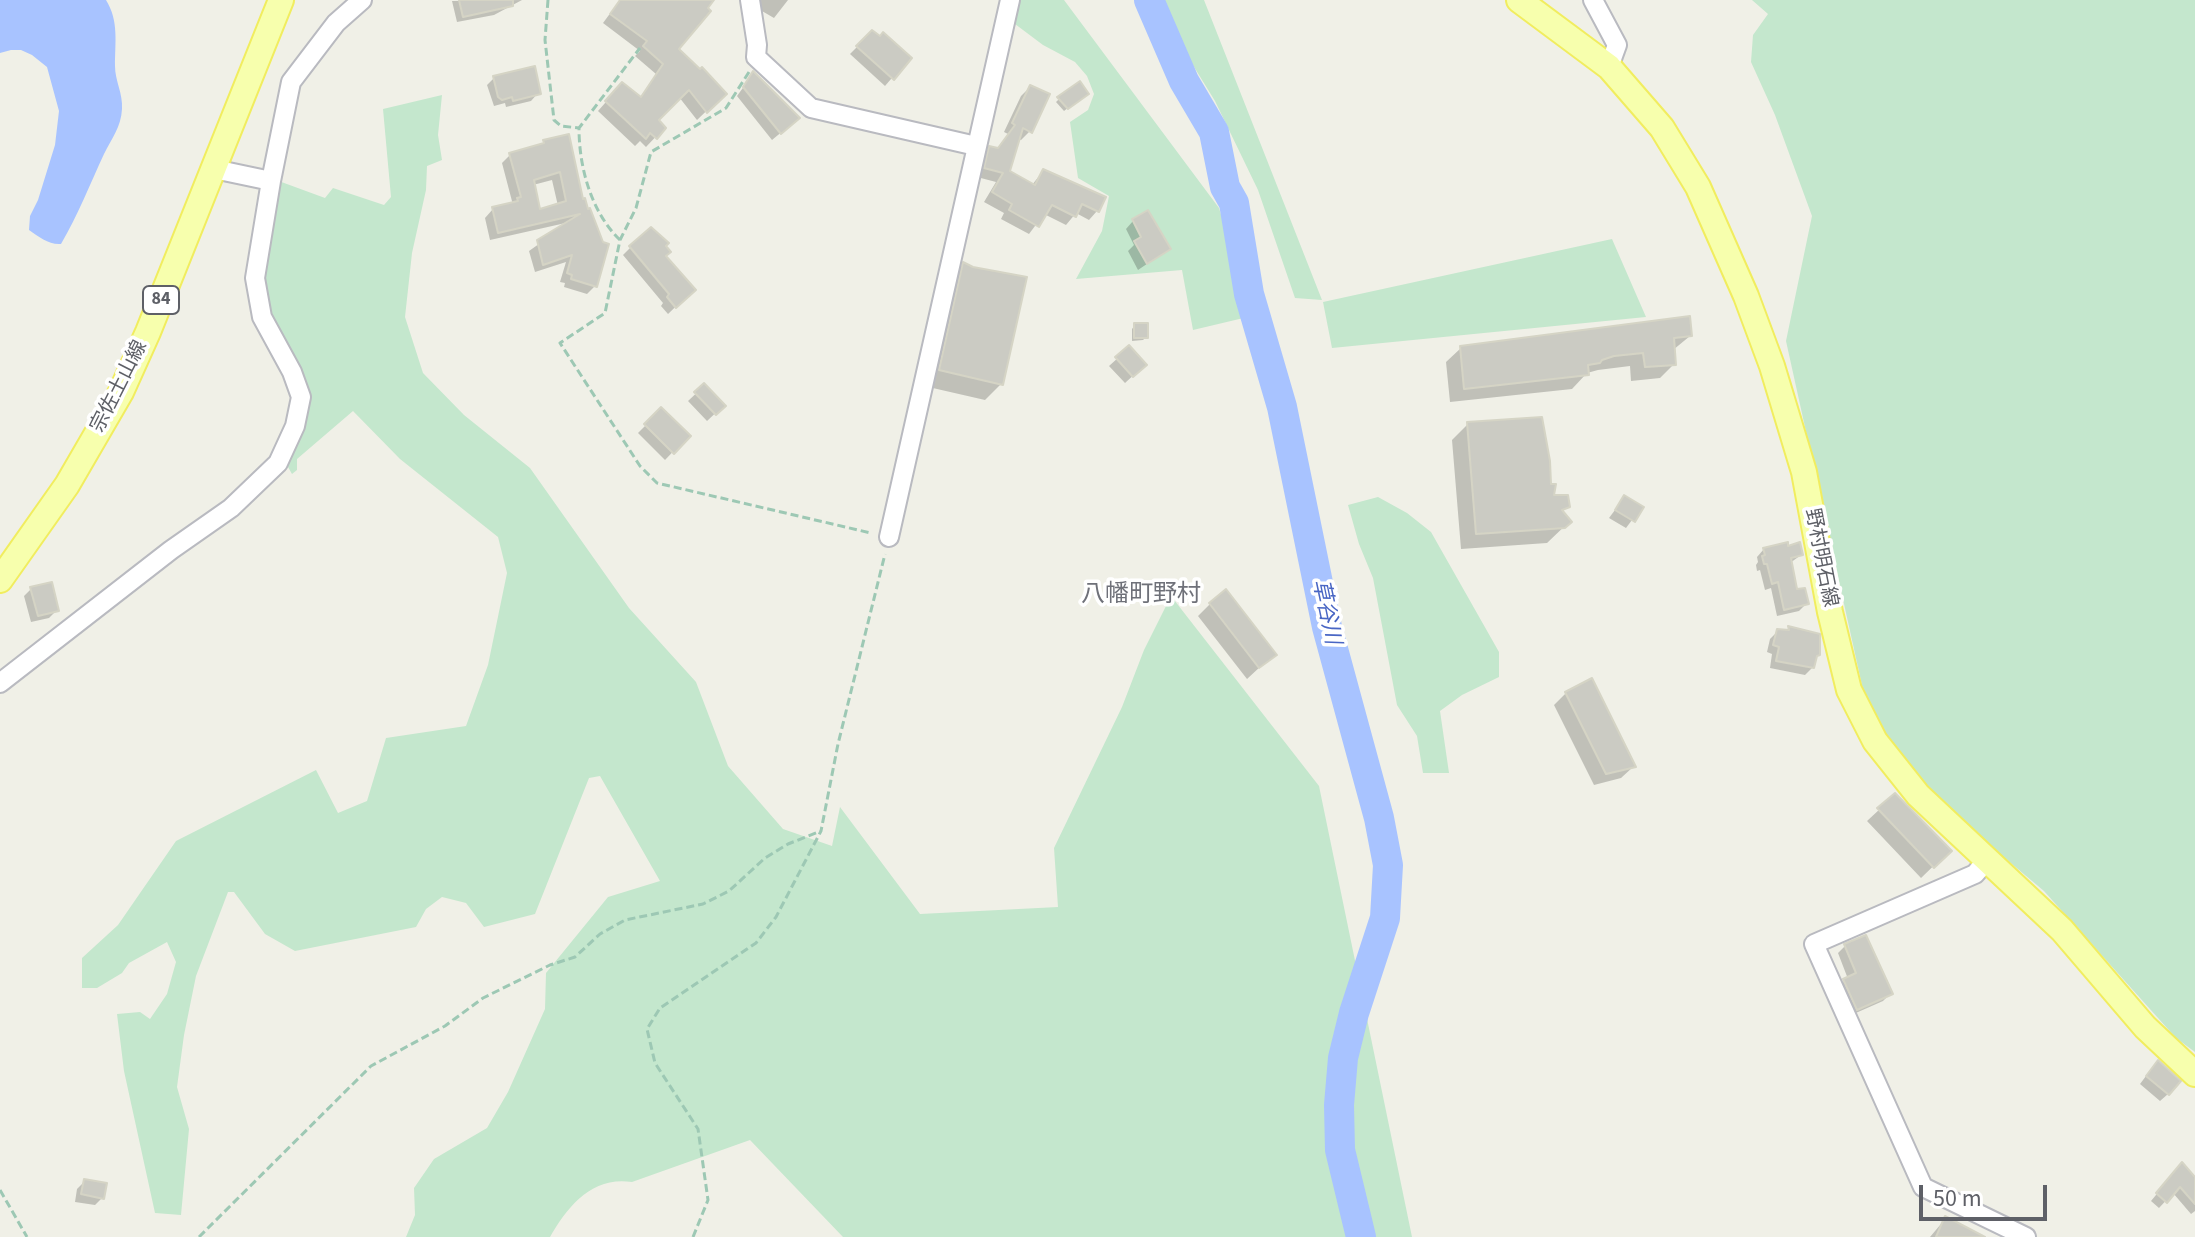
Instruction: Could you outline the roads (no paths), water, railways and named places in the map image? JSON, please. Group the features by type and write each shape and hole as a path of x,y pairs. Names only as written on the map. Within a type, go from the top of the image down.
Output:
{"main road":[{"name":"宗佐土山線","path":"0,580 67,485 121,392 281,0"},
{"name":"野村明石線","path":"1519,0 1609,67 1662,128 1698,187 1746,296 1772,366 1804,472 1830,612 1849,690 1875,741 1918,795 2062,930 2145,1027 2195,1074"}],"street":[{"path":"0,683 171,550 231,508 278,463 295,426 301,397 292,372 262,317 255,278 271,181 291,82 336,23 362,0"},
{"path":"750,0 756,57 811,108 976,146"},
{"path":"889,537 1010,0"},
{"path":"1593,0 1617,45 1609,67"},
{"path":"214,169 271,181"},
{"path":"1988,859 1975,874 1814,944 1923,1187 2026,1237"}],"water":[{"path":"0,0 106,0 113,16 115,71 121,115 116,132 61,244 48,242 29,230 30,216 55,145 59,111 47,67 21,50 0,53"}],"waterway":[{"name":"草谷川","path":"1149,0 1184,81 1214,132 1225,187 1234,203 1249,294 1282,407 1327,627 1379,818 1388,865 1385,918 1354,1013 1343,1058 1339,1105 1340,1150 1361,1237"}],"district":[{"name":"八幡町野村","path":"1141,596"}]}
